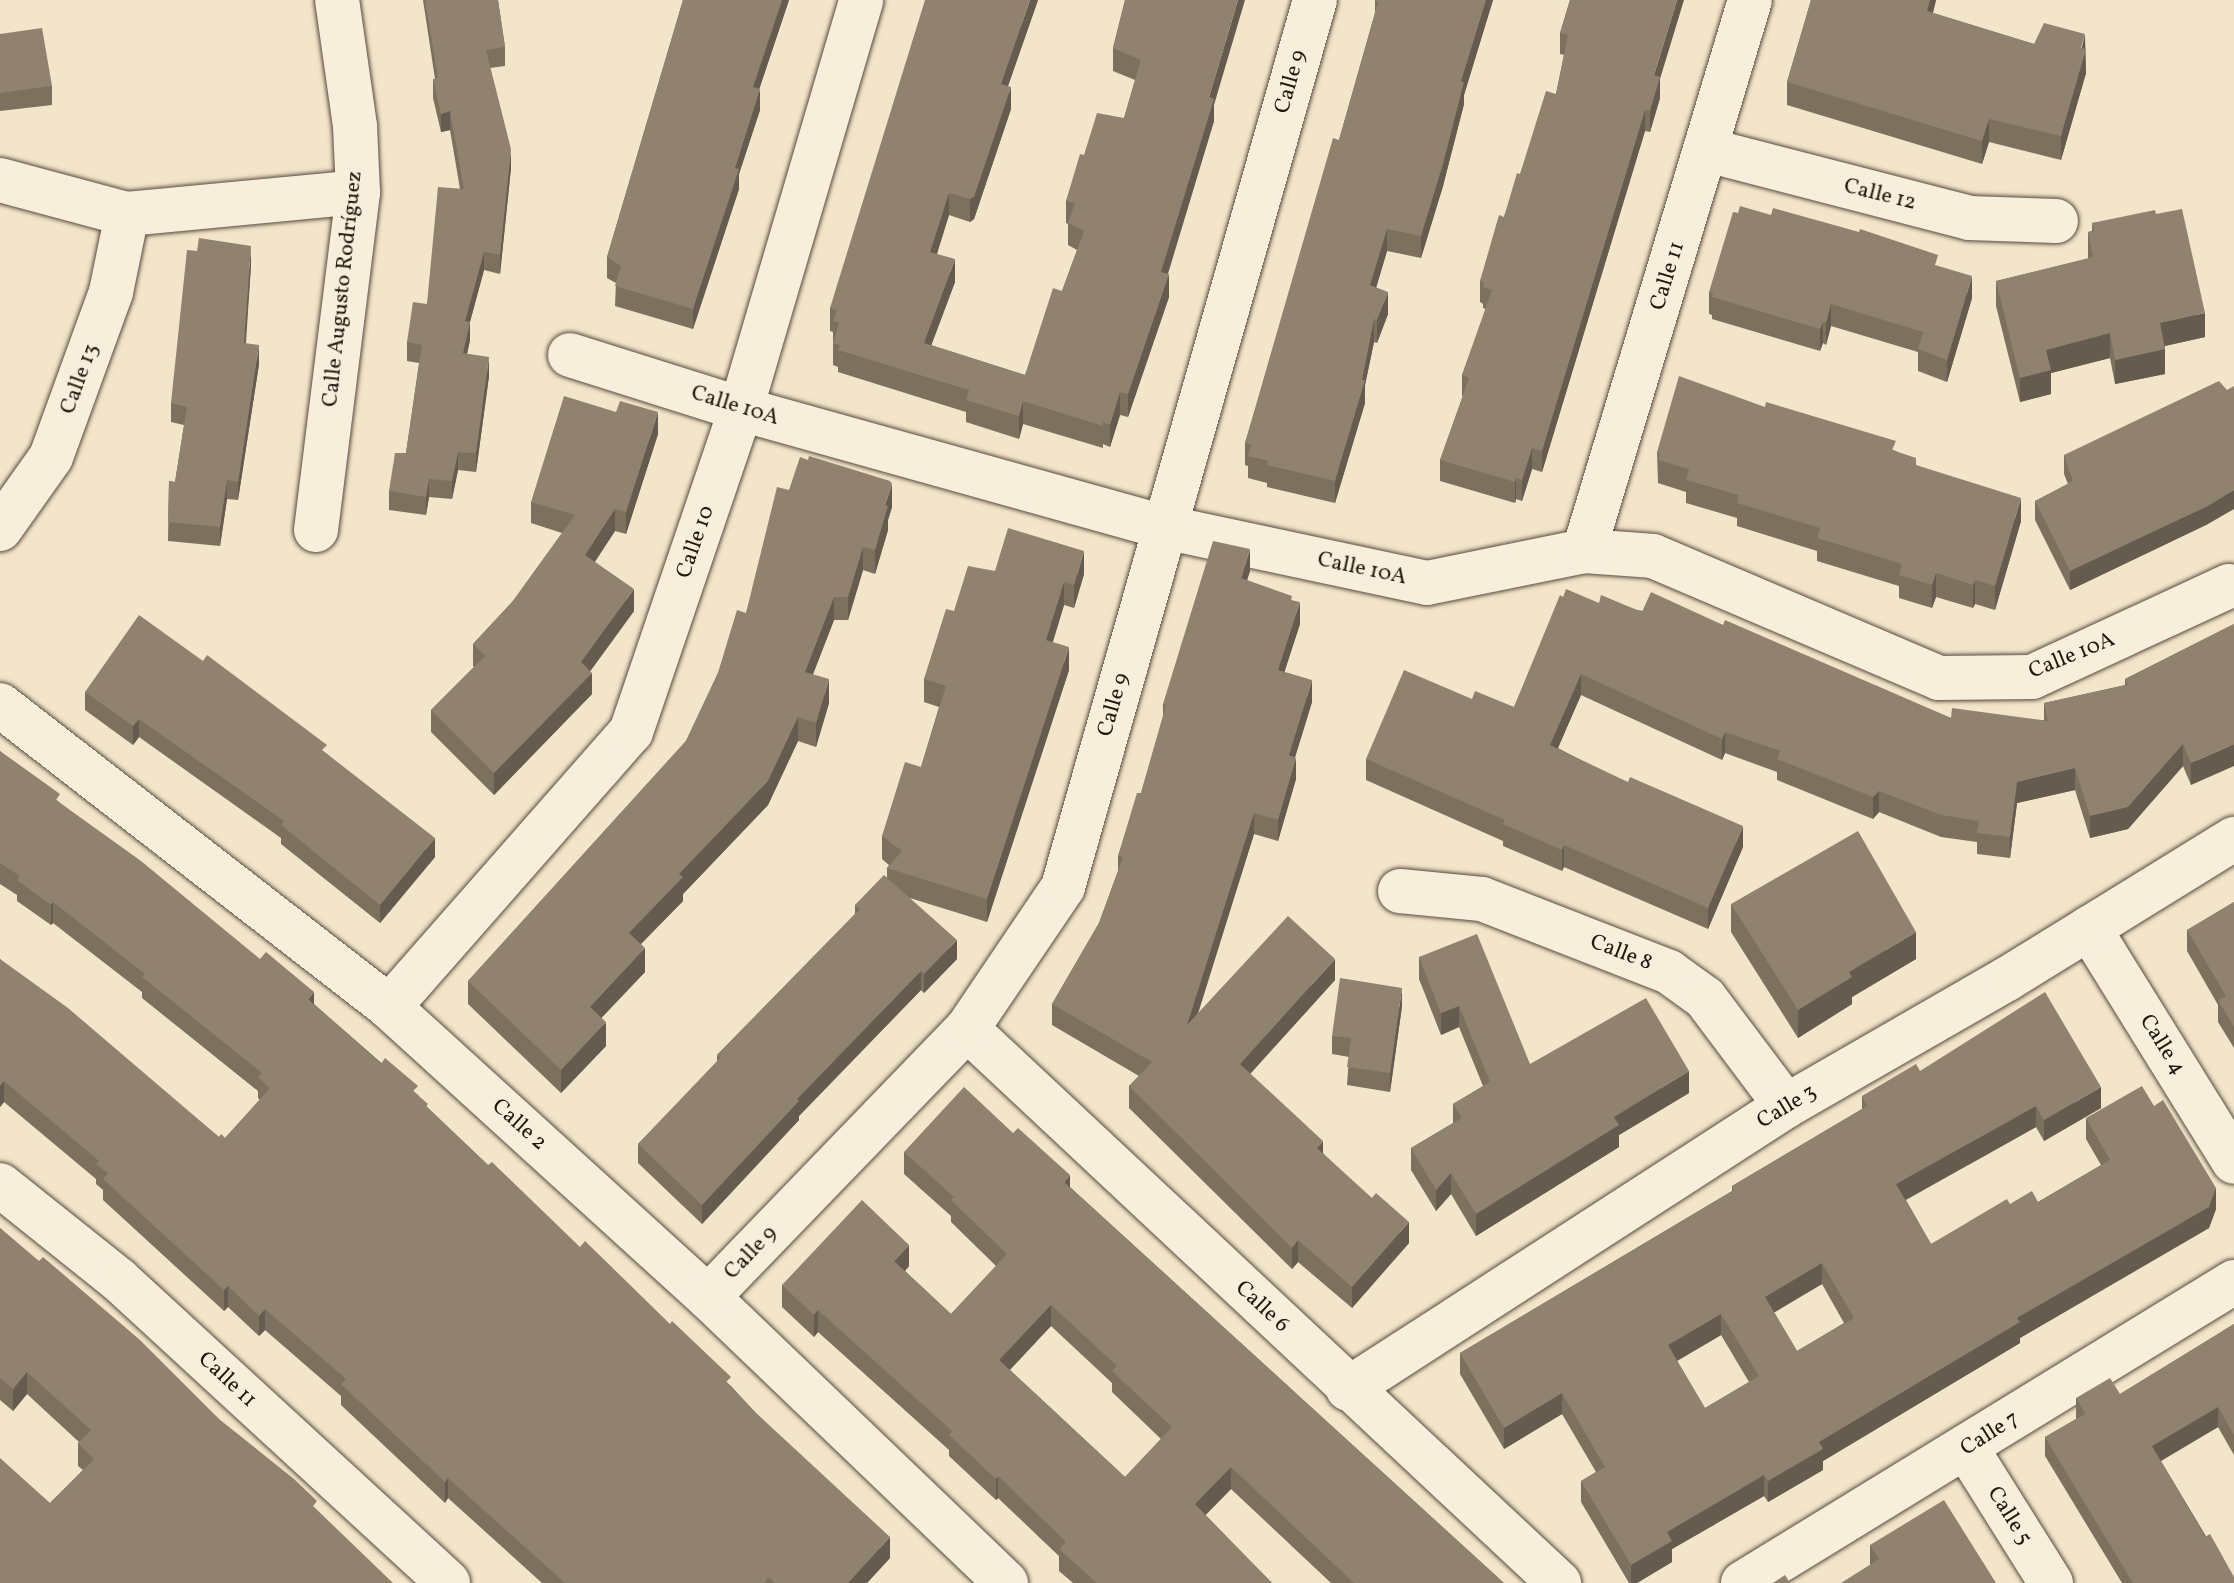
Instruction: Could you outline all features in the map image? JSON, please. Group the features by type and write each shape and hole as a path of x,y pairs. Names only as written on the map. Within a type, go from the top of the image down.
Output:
{"street":[{"name":"Calle Augusto Rodríguez","path":"316,530 358,192 355,126 337,0"},
{"name":"Calle 10","path":"389,1007 631,732 741,409 861,0"},
{"name":"Calle 9","path":"708,1297 967,1029 1063,887 1315,0"},
{"name":"Calle 11","path":"1584,551 1750,0"},
{"name":"Calle 12","path":"1707,150 1969,218 2056,221"},
{"path":"0,180 127,214 358,192"},
{"name":"Calle 13","path":"0,529 51,457 111,292 127,214"},
{"name":"Calle 10A","path":"570,355 741,409 1164,527 1427,583 1584,551 1653,556 1939,678 2032,677 2229,586"},
{"name":"Calle 2","path":"0,705 389,1007 708,1297 989,1578"},
{"name":"Calle 3","path":"1348,1389 1786,1106 2234,839"},
{"name":"Calle 8","path":"1400,891 1482,899 1669,972 1705,998 1786,1106"},
{"name":"Calle 4","path":"2089,928 2234,1162"},
{"name":"Calle 6","path":"967,1029 1348,1389 1559,1583"},
{"name":"Calle 11","path":"0,1185 119,1280 448,1583"},
{"name":"Calle 7","path":"1743,1583 1967,1449 2234,1282"},
{"name":"Calle 5","path":"1967,1449 2051,1583"}],"building":[{"path":"425,0 498,0 505,47 486,50 511,149 500,255 484,252 465,321 470,322 463,353 489,357 476,453 458,452 452,481 429,479 426,497 389,491 395,453 406,453 422,345 407,342 413,302 427,304 438,187 464,189 450,111 441,114 433,79 438,78"},
{"path":"683,0 782,0 753,87 760,89 735,168 739,169 693,309 615,286 621,266 607,257"},
{"path":"925,0 1030,0 1001,84 1011,87 974,197 970,199 949,193 930,252 955,259 924,343 1025,375 1053,288 1062,291 1084,231 1068,223 1075,203 1066,201 1080,154 1084,155 1097,113 1124,118 1141,60 1113,48 1125,0 1238,0 1209,97 1214,99 1161,272 1169,274 1128,394 1120,392 1110,425 1103,422 1103,426 1023,401 1019,416 966,400 969,390 838,350 840,345 833,343 839,323 833,321 837,310 830,308"},
{"path":"1375,0 1486,0 1461,81 1464,82 1443,164 1421,236 1387,229 1370,285 1388,292 1377,320 1374,319 1362,380 1365,380 1335,481 1267,465 1268,461 1248,456 1251,445 1245,443 1333,138 1339,140 1378,2"},
{"path":"1570,0 1677,0 1654,75 1660,77 1650,111 1645,110 1542,451 1532,448 1522,480 1516,478 1515,482 1440,460 1469,378 1462,375 1492,290 1483,287 1484,283 1480,281 1499,215 1504,217 1546,91 1556,94 1568,35 1560,33"},
{"path":"1811,0 1930,0 1927,11 2034,44 2044,23 2085,34 2081,48 2086,49 2061,136 1989,119 1982,141 1787,82"},
{"path":"42,28 52,86 0,93 0,34"},
{"path":"1740,206 1771,215 1773,208 1859,232 1860,229 1938,255 1935,265 1972,276 1947,360 1918,349 1923,332 1831,304 1826,323 1823,322 1820,329 1712,297 1713,293 1709,292 1733,212 1738,213"},
{"path":"2182,209 2205,313 2160,323 2165,349 2115,360 2110,333 2046,350 2051,370 2020,378 1996,281 2093,257 2088,232 2094,231 2092,223 2155,210 2156,214"},
{"path":"199,238 251,246 244,343 259,345 238,482 227,480 220,527 168,522 169,481 175,482 187,407 171,403 187,250 197,251"},
{"path":"1679,376 1765,407 1766,402 1896,441 1892,450 1916,458 1916,465 2021,498 1995,586 1975,580 1973,585 1936,573 1932,585 1899,575 1902,564 1817,538 1820,528 1737,503 1739,495 1686,480 1689,469 1658,460 1660,454 1657,452"},
{"path":"2219,381 2227,390 2234,386 2234,490 2208,506 2070,571 2035,501 2073,481 2064,455"},
{"path":"564,396 616,412 620,401 658,412 626,512 615,509 585,555 634,589 581,662 592,673 494,773 431,710 485,656 473,644 513,601 575,515 531,502"},
{"path":"809,456 892,484 875,550 863,547 848,597 834,597 805,672 829,679 816,723 798,717 768,781 679,874 683,877 629,933 645,948 590,1007 606,1022 561,1070 468,981 686,741 717,676 737,610 746,613 777,487 789,490 800,457 808,460"},
{"path":"1008,528 1084,551 1074,585 1064,582 1046,640 1069,647 987,899 887,868 902,851 882,836 905,762 921,767 946,686 924,679 946,609 954,611 968,566 995,571"},
{"path":"1213,541 1250,549 1241,578 1292,596 1291,600 1300,602 1278,670 1312,680 1289,755 1296,758 1278,820 1254,813 1187,1025 1288,916 1335,959 1240,1064 1323,1141 1317,1148 1372,1198 1376,1193 1409,1222 1352,1287 1298,1240 1292,1248 1129,1086 1152,1062 1052,1004 1099,923 1123,857 1118,856 1137,793 1141,793 1166,705 1163,704"},
{"path":"1566,589 1599,603 1601,595 1642,612 1651,592 1723,625 1725,620 1951,718 1952,708 2048,721 2044,703 2128,685 2125,679 2234,624 2234,744 2191,763 2183,744 2128,807 2090,816 2075,768 2017,782 2010,837 1977,833 1979,821 1941,815 1879,791 1873,797 1777,759 1780,751 1725,732 1722,739 1581,674 1550,745 1628,782 1630,777 1743,826 1708,908 1564,845 1562,850 1503,824 1505,820 1366,759 1404,670 1472,699 1475,691 1514,707 1560,595 1563,597"},
{"path":"139,615 203,661 207,655 327,745 322,750 435,838 380,905 281,825 284,821 139,719 133,726 85,692"},
{"path":"0,751 60,794 56,800 141,861 260,959 266,952 314,992 308,999 381,1064 385,1058 418,1086 413,1091 428,1104 426,1106 488,1165 492,1162 580,1247 585,1241 670,1324 672,1321 731,1377 726,1382 755,1412 890,1537 848,1583 775,1583 769,1577 764,1583 565,1583 448,1478 445,1482 341,1384 346,1379 265,1309 259,1316 228,1286 224,1290 103,1179 108,1173 96,1164 99,1161 4,1081 0,1086 0,959 68,1008 219,1137 221,1134 225,1138 270,1088 258,1077 262,1073 142,977 145,974 53,902 51,905 17,880 20,876 0,863"},
{"path":"1858,831 1916,932 1849,972 1852,977 1798,1010 1731,904"},
{"path":"884,875 957,940 924,974 921,971 797,1099 799,1101 702,1205 638,1144 720,1058 717,1055 860,909 855,905"},
{"path":"2234,902 2234,1027 2218,1000 2226,996 2187,930"},
{"path":"1477,934 1530,1064 1646,998 1689,1071 1614,1117 1619,1125 1476,1214 1451,1173 1436,1190 1411,1148 1462,1118 1453,1104 1490,1082 1459,1006 1441,1013 1419,957"},
{"path":"1340,978 1402,988 1390,1073 1347,1067 1351,1038 1332,1036"},
{"path":"2045,992 2101,1087 2044,1120 2036,1106 1896,1184 1931,1244 2007,1199 2010,1204 2032,1191 2038,1202 2110,1160 2086,1118 2142,1086 2154,1106 2163,1100 2216,1188 2209,1207 2017,1318 2020,1322 1819,1442 1823,1449 1768,1481 1764,1475 1667,1532 1672,1541 1631,1565 1581,1481 1605,1467 1562,1393 1504,1428 1460,1353 1734,1190 1732,1186 1867,1106 1862,1096 1916,1064 1920,1071","holes":["1822,1263 1854,1318 1797,1351 1765,1297","1721,1314 1759,1376 1705,1408 1668,1345"]},
{"path":"964,1087 1013,1133 1018,1128 1070,1175 1064,1182 1504,1583 1354,1583 1231,1467 1195,1504 1272,1583 1097,1583 1059,1549 1066,1542 998,1476 996,1479 949,1435 952,1431 818,1310 814,1315 782,1285 862,1200 909,1245 894,1261 951,1314 1007,1254 951,1200 954,1197 904,1152","holes":["1051,1305 1117,1366 1112,1371 1172,1427 1125,1477 999,1360"]},
{"path":"0,1228 39,1261 43,1257 140,1340 219,1419 294,1479 317,1501 313,1506 393,1583 0,1583 0,1458 50,1503 94,1459 78,1443 91,1430 27,1372 13,1389 0,1378"},
{"path":"2234,1324 2234,1435 2218,1407 2152,1446 2205,1537 2210,1534 2234,1577 2234,1583 2133,1583 2045,1437 2085,1414 2076,1398 2110,1378 2120,1394"},
{"path":"1944,1500 1996,1583 1841,1583 1879,1559 1870,1545"},
{"path":"1785,1575 1790,1583 1773,1583"}]}
